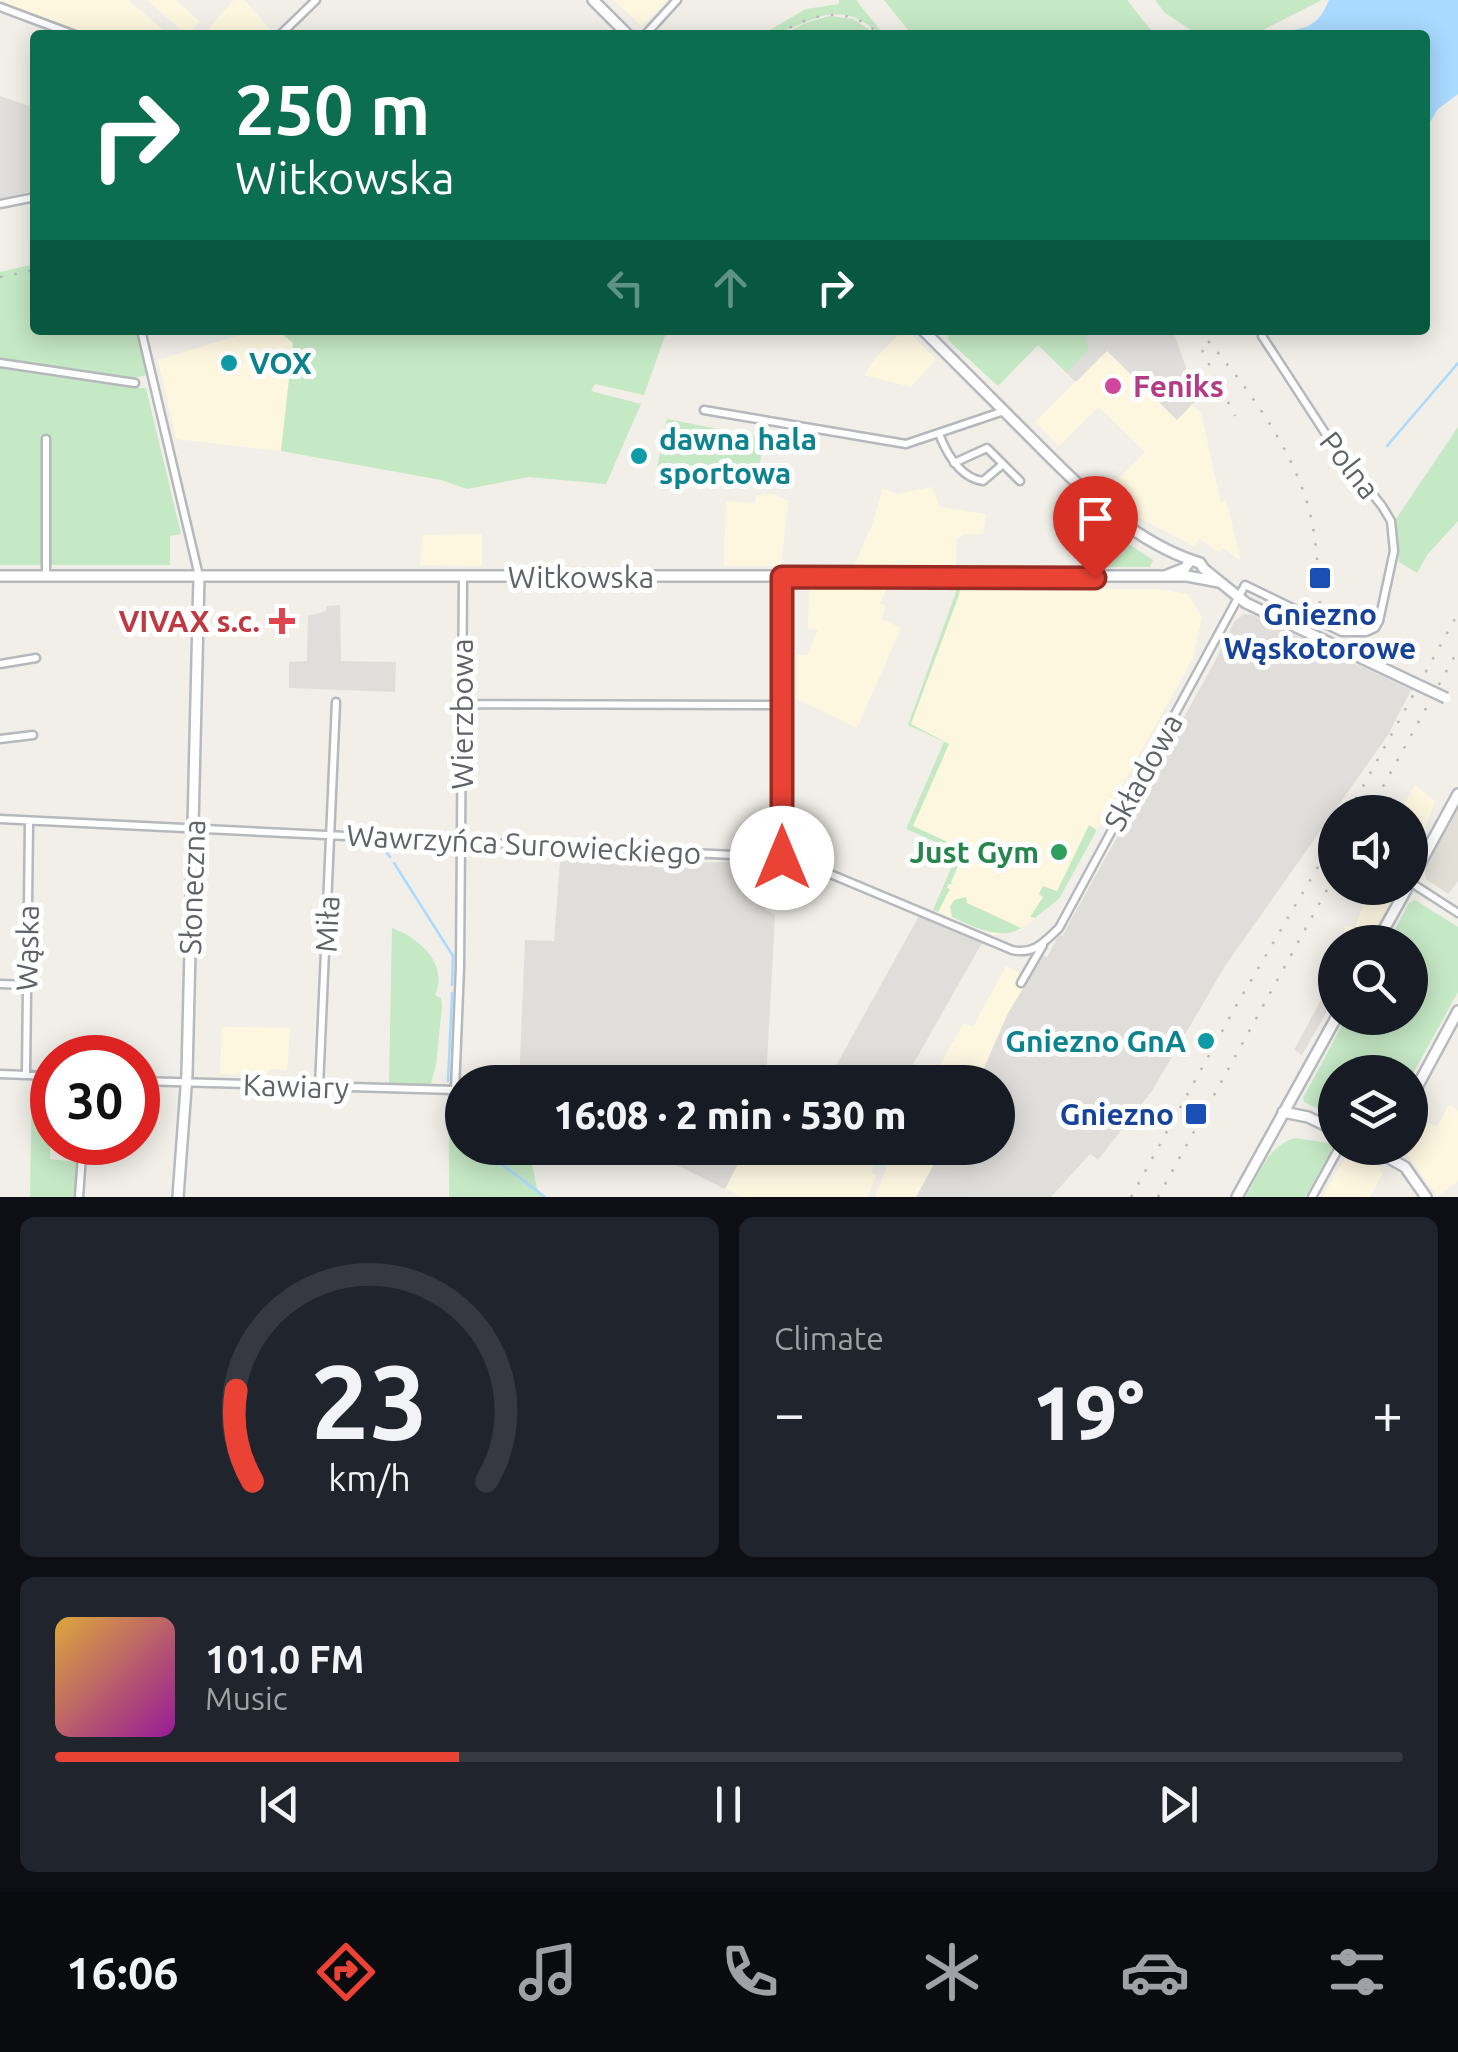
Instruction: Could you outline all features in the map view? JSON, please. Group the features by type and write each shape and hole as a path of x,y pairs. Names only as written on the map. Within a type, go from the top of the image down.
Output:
{"street":[{"path":"285,30 316,0"},
{"path":"593,0 623,30"},
{"path":"650,30 677,0"},
{"path":"0,7 62,30"},
{"path":"0,204 30,198"},
{"path":"142,335 199,576"},
{"path":"931,335 1104,510 1188,568 1200,563 1202,573 1238,598 1458,705"},
{"name":"Polna","path":"1238,598 1245,585 1342,632 1366,632 1379,621 1394,551 1390,521 1382,506 1333,445 1262,336"},
{"path":"0,363 135,383"},
{"path":"704,410 906,444 1004,411"},
{"path":"939,434 948,458 975,481 983,481 1003,464"},
{"path":"46,439 46,576"},
{"path":"954,462 987,448 1020,481"},
{"path":"1168,575 1172,555"},
{"name":"Witkowska","path":"0,576 1168,575 1188,568 1202,573"},
{"name":"Słoneczna","path":"178,1197 186,1082 199,576"},
{"name":"Wierzbowa","path":"456,1065 463,577"},
{"path":"782,577 782,858"},
{"name":"Składowa","path":"1021,983 1045,942 1059,928 1238,598"},
{"path":"0,664 36,658"},
{"name":"Miła","path":"319,1087 336,702"},
{"path":"462,704 782,705"},
{"path":"0,739 33,735"},
{"path":"1428,849 1458,794"},
{"name":"Wawrzyńca Surowieckiego","path":"0,819 782,858 819,866 1025,952"},
{"name":"Wąska","path":"26,1074 29,821"},
{"path":"1428,896 1458,914"},
{"name":"Składowa","path":"1025,952 1045,942"},
{"path":"1025,952 1027,973"},
{"path":"0,984 26,985"},
{"path":"1428,1067 1458,1011"},
{"path":"1236,1197 1326,1035"},
{"path":"0,1074 30,1074"},
{"name":"Kawiary","path":"160,1081 445,1090"},
{"path":"1283,1112 1318,1122"},
{"path":"80,1197 81,1165"},
{"path":"1312,1197 1330,1165"},
{"path":"1403,1165 1426,1197"}],"shaded area":[{"path":"0,0 128,0 163,30 62,30 0,7"},
{"path":"147,0 176,0 200,22 192,30 181,30"},
{"path":"234,0 244,0 271,30 207,30"},
{"path":"613,0 668,0 642,26"},
{"path":"0,96 30,106 30,191 0,199"},
{"path":"240,335 283,335 293,343 281,451 176,439 158,360"},
{"path":"898,335 912,335 936,359 911,387 864,375"},
{"path":"1047,335 1175,335 1197,399 1177,420 1107,351 1076,382 1038,345"},
{"path":"1107,350 1177,420 1192,405 1201,413 1221,503 1226,499 1241,561 1223,548 1219,552 1199,539 1194,546 1120,508 1129,496 1113,484 1145,452 1099,407 1059,446 1035,422"},
{"path":"932,487 940,507 986,514 983,534 963,534 957,539 956,567 854,566 883,488 897,494"},
{"path":"772,494 788,501 781,566 724,566 726,501 755,503 756,495"},
{"path":"482,534 482,566 420,565 423,535"},
{"path":"809,589 886,590 880,603 886,606 881,619 901,628 857,728 789,695 789,654 807,655 818,630 808,629"},
{"path":"957,589 1158,589 1188,594 1202,617 1193,658 1059,899 1021,930 994,935 933,910 958,852 906,829 944,742 908,725"},
{"path":"340,605 341,661 396,662 395,692 289,688 289,662 307,661 308,616 326,611 326,606"},
{"path":"1244,614 1253,615 1411,690 1388,735 1346,795 1318,795 1318,834 1225,966 1152,1091 1098,1160 1090,1154 1051,1197 916,1197 934,1165 1015,1165 1015,1065 985,1065 1008,1013 1043,956 1047,957 1059,935 1062,936 1234,622"},
{"path":"1415,785 1428,795 1409,795"},
{"path":"1428,795 1435,801 1428,820"},
{"path":"1458,807 1458,881 1448,894 1428,880 1428,862"},
{"path":"560,861 775,861 771,904 766,904 765,909 775,915 767,1065 520,1065 525,940 554,941"},
{"path":"1363,905 1389,905 1377,925 1356,925"},
{"path":"919,916 982,943 913,1065 836,1065"},
{"path":"1006,966 1020,974 1017,981 1026,985 1008,1013 985,1065 940,1065 964,1023 973,1027"},
{"path":"1318,1005 1318,1027 1302,1055 1294,1050"},
{"path":"222,1027 290,1028 287,1070 220,1074"},
{"path":"1449,1105 1458,1111 1458,1181 1437,1196 1414,1165 1428,1165 1428,1122 1437,1127"},
{"path":"676,1165 737,1165 725,1189"},
{"path":"737,1165 875,1165 871,1172 876,1176 867,1197 743,1197 725,1189"},
{"path":"887,1165 934,1165 916,1197 875,1197"},
{"path":"1341,1165 1381,1167 1379,1171 1383,1173 1370,1197 1322,1197"}],"green space":[{"path":"839,0 856,0 880,30 860,20 830,15 785,30 770,30 806,9 839,4"},
{"path":"884,0 1127,0 1152,30 908,30"},
{"path":"1155,0 1320,0 1263,30 1191,30 1165,13"},
{"path":"830,16 853,19 870,30 792,30"},
{"path":"30,265 30,335 137,335 147,375 134,378 135,388 146,388 181,534 170,536 170,565 0,565 0,272"},
{"path":"283,335 665,335 644,395 595,384 591,391 641,404 606,484 529,477 467,489 441,480 281,451 293,343"},
{"path":"948,335 1085,335 1089,349 1067,373 1038,345 998,386 948,340"},
{"path":"667,419 764,438 756,486 656,472"},
{"path":"1458,427 1458,521 1427,555 1417,573 1399,562 1396,519"},
{"path":"1106,529 1153,560 1150,567 1095,567 1095,541"},
{"path":"957,589 959,595 911,724 949,744 913,826 965,850 938,912 933,910 958,852 906,829 944,742 908,725"},
{"path":"1089,825 1097,830 1059,899 1035,918 1030,917 1043,897 1039,894 1043,886 1057,891"},
{"path":"966,897 967,903 1021,928 1029,923 1020,929 1000,933 971,926 952,917 950,907 954,900"},
{"path":"1408,905 1423,905 1458,927 1458,992 1423,1055 1326,1055 1337,1035 1428,1035 1428,925 1397,925"},
{"path":"392,928 422,946 438,973 435,995 441,998 442,1006 430,1087 389,1085"},
{"path":"1318,1070 1318,1109 1303,1098"},
{"path":"1295,1138 1318,1141 1318,1165 1323,1165 1305,1197 1246,1197 1271,1154"},
{"path":"31,1165 76,1165 74,1197 30,1197"},
{"path":"449,1165 532,1165 537,1189 545,1197 449,1197"}],"water":[{"path":"1329,0 1458,0 1458,94 1438,109 1430,122 1430,30 1296,30 1311,24"}],"waterway":[{"path":"1387,446 1458,363"},
{"path":"379,843 390,857"},
{"path":"394,863 453,956 452,985"},
{"path":"449,1065 452,993"},
{"path":"503,1165 545,1197"}],"railway":[{"path":"786,30 803,21 830,15 855,19 874,30"},
{"path":"0,277 30,271"},
{"path":"1203,335 1248,392 1301,484 1312,521 1320,603"},
{"path":"1202,350 1235,416"},
{"path":"1358,795 1458,613"},
{"path":"1378,795 1458,650"},
{"path":"1131,1197 1318,867"},
{"path":"1158,1197 1319,905"}],"place":[{"name":"VOX","path":"229,363"},
{"name":"Feniks","path":"1113,386"},
{"name":"dawna hala sportowa","path":"639,456"},
{"name":"Gniezno Wąskotorowe","path":"1320,578"},
{"name":"VIVAX s.c.","path":"282,621"},
{"name":"Just Gym","path":"1059,852"},
{"name":"Gniezno GnA","path":"1206,1041"},
{"name":"Gniezno","path":"1196,1114"}],"route":[{"path":"782,858 782,577 1095,578"}]}
